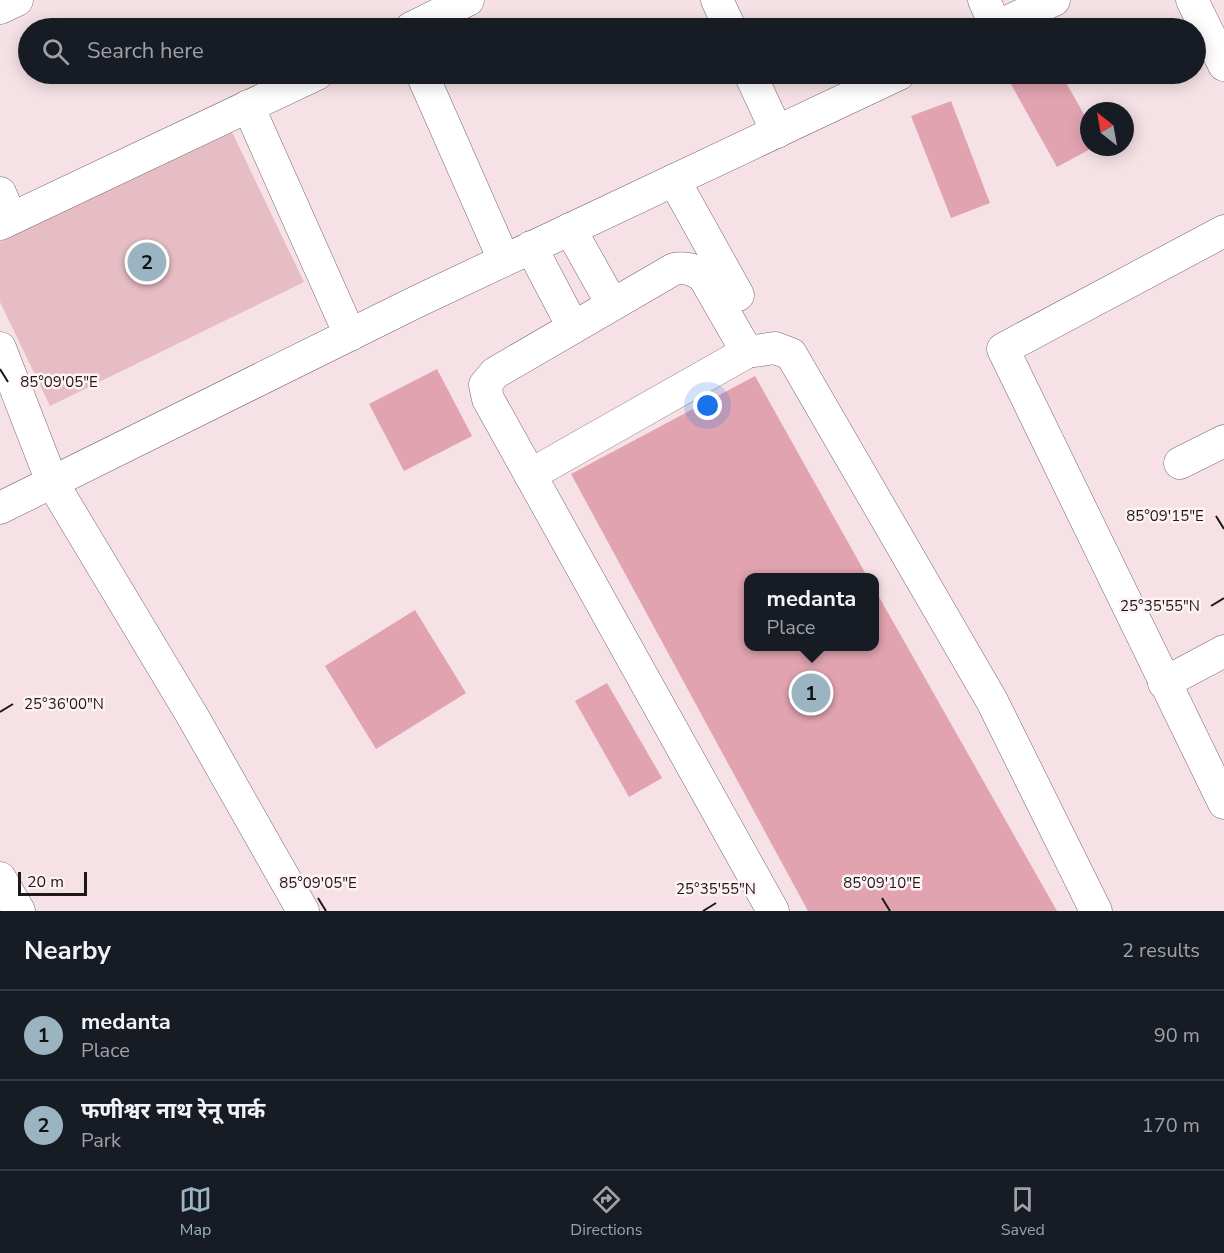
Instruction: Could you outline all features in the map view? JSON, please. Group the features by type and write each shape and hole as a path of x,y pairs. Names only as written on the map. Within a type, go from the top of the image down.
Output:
{"street":[{"path":"0,8 17,0"},
{"path":"431,18 468,0"},
{"path":"717,0 725,18"},
{"path":"994,18 1054,0"},
{"path":"1192,0 1201,18"},
{"path":"1206,28 1224,65"},
{"path":"4,212 295,84"},
{"path":"426,84 504,260"},
{"path":"755,84 777,132"},
{"path":"0,508 504,260 878,84"},
{"path":"248,106 350,335"},
{"path":"674,180 729,301 756,350"},
{"path":"570,230 612,304"},
{"path":"1224,231 1003,349 1224,803"},
{"path":"531,247 573,327"},
{"path":"729,301 695,270 674,269 495,373 485,385 488,399 773,911"},
{"path":"0,348 52,482 193,717 303,911"},
{"path":"530,475 756,350 775,348 791,354 992,702 1096,908"},
{"path":"1180,463 1224,441"},
{"path":"1164,683 1224,651"},
{"path":"0,878 19,911"}],"shaded area":[{"path":"231,130 304,282 50,406 0,302 0,242"}],"building":[{"path":"1011,84 1067,84 1080,107 1080,155 1057,167"},
{"path":"951,101 990,203 951,218 911,116"},
{"path":"437,369 472,436 404,471 369,404"},
{"path":"755,376 865,573 744,573 744,651 879,651 879,597 1057,911 808,911 571,474"},
{"path":"415,610 466,693 376,749 325,666"},
{"path":"607,683 662,778 629,797 575,701"}],"place":[{"name":"फणीश्वर नाथ रेनू पार्क","path":"147,262"},
{"name":"medanta","path":"811,693"}]}
